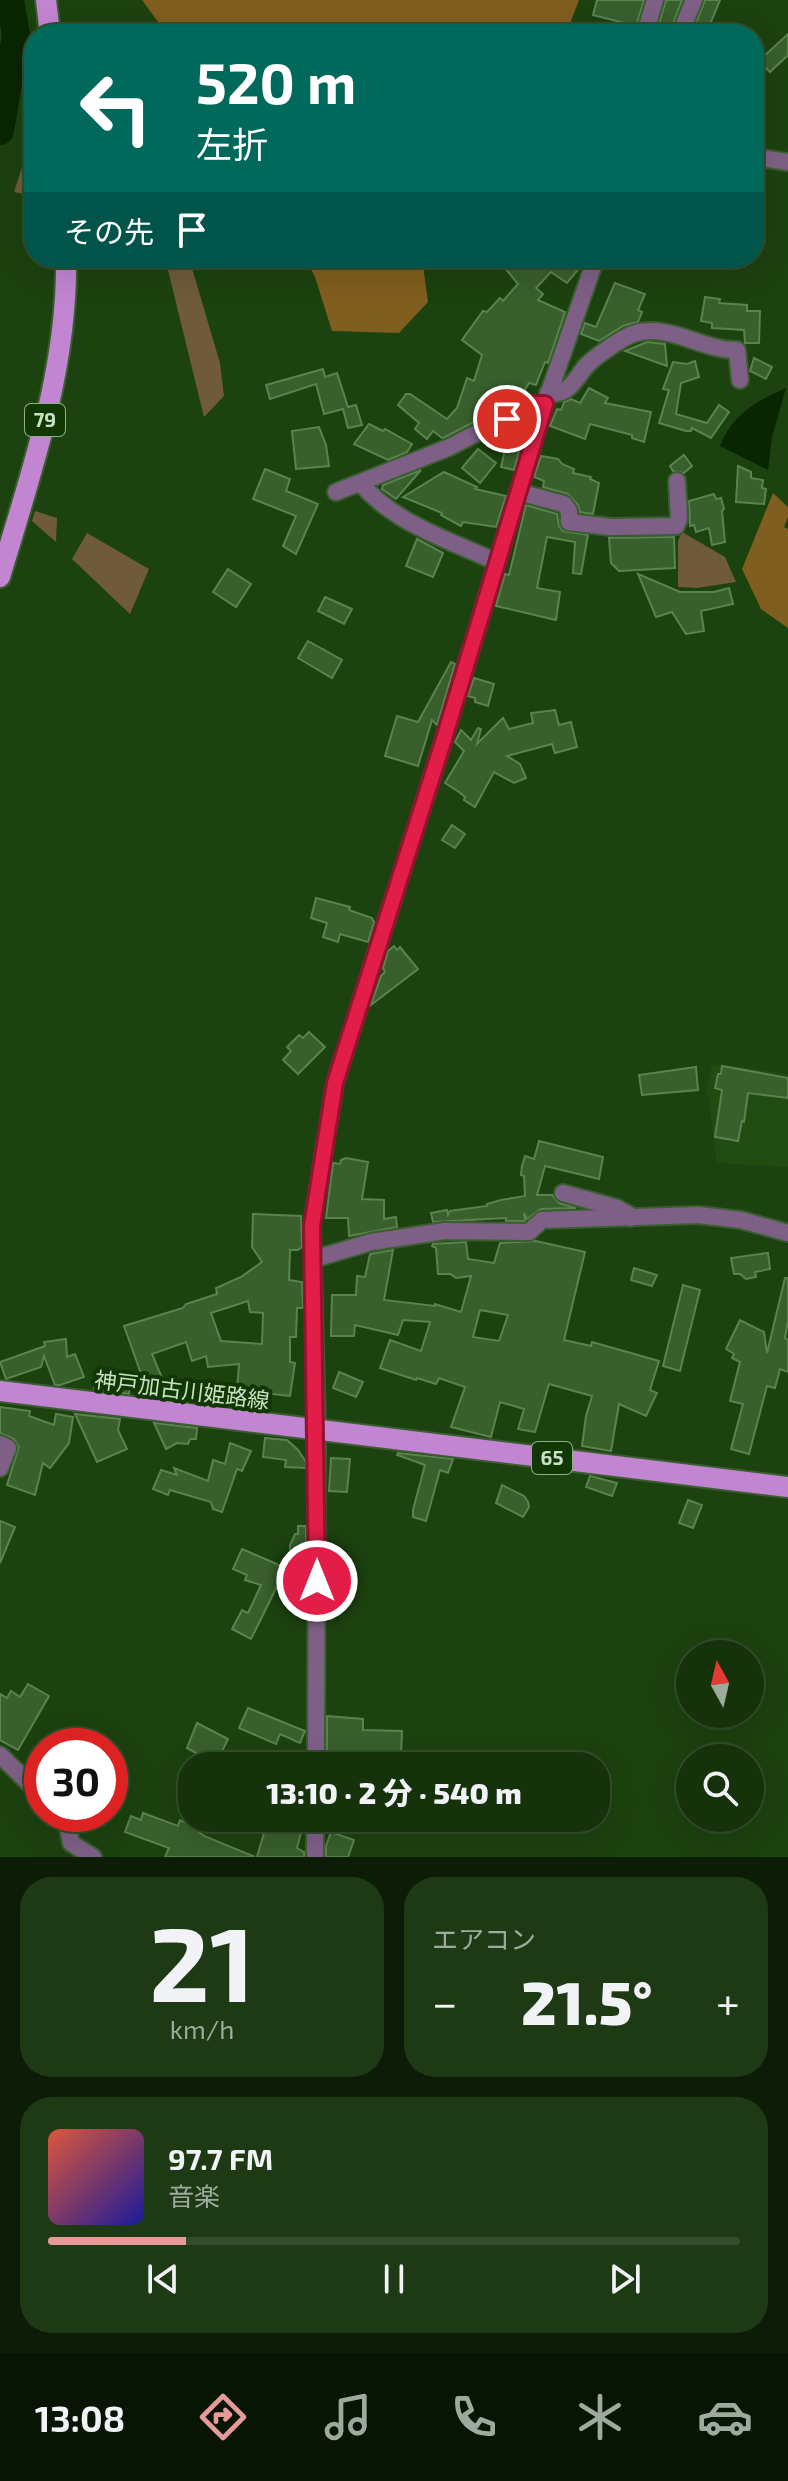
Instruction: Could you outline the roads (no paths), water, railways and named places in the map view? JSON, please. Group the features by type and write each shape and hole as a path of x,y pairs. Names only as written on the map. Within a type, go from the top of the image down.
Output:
{"main road":[{"path":"46,0 49,24"},
{"name":"79","path":"0,577 50,402 62,340 66,268"},
{"name":"神戸加古川姫路線","path":"0,1391 788,1487"}],"street":[{"path":"648,24 655,0"},
{"path":"684,24 694,0"},
{"path":"764,158 788,162"},
{"path":"316,1752 317,1431 312,1226 335,1083 546,399 592,268"},
{"path":"336,492 472,437 532,404 563,392 580,376 586,364 631,334 691,338 737,350 740,380"},
{"path":"518,492 564,504 569,511 569,522 611,527 676,526 679,519 677,481"},
{"path":"361,484 372,496 422,529 497,562"},
{"path":"563,1193 617,1208 630,1218"},
{"path":"314,1259 371,1242 445,1231 529,1232 542,1220 698,1215 741,1220 788,1233"},
{"path":"0,1444 8,1448 0,1468"},
{"path":"0,1755 24,1778"},
{"path":"69,1832 71,1843 93,1857"},
{"path":"315,1832 315,1857"}],"waterway":[{"path":"0,131 16,35 10,0"}]}
